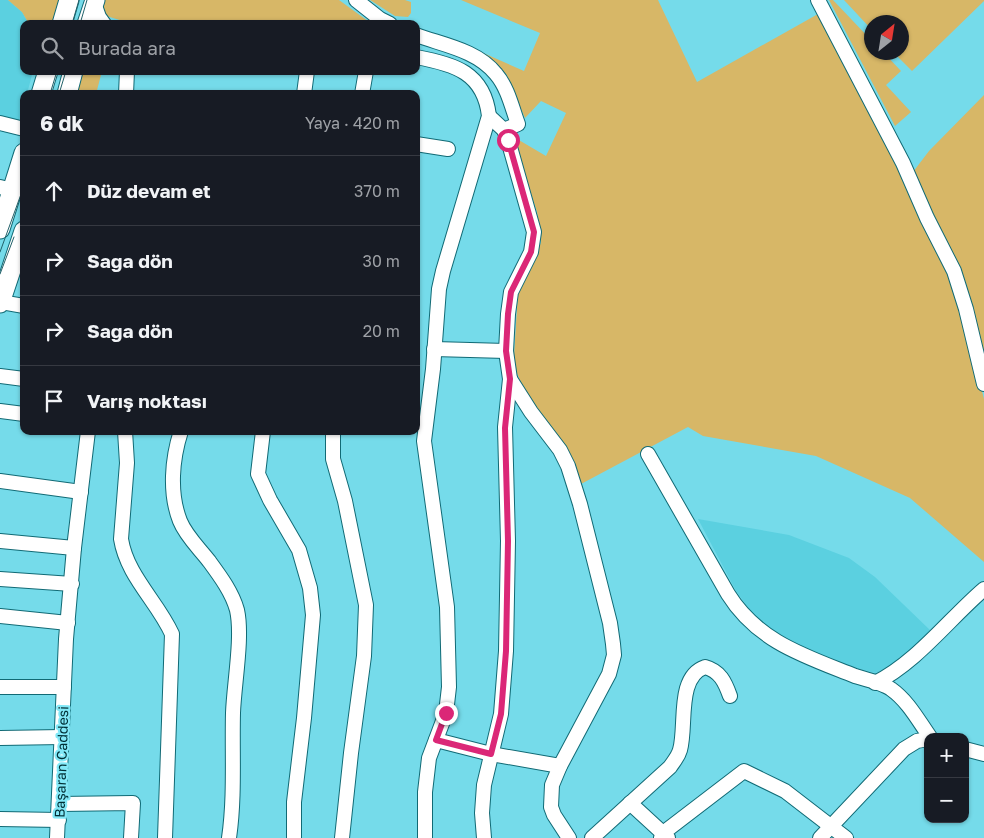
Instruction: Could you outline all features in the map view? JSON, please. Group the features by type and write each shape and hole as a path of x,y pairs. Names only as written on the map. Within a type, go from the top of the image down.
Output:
{"main road":[{"path":"63,20 69,0"},
{"path":"88,20 94,1"},
{"path":"42,90 47,75"},
{"path":"68,90 73,75"},
{"path":"0,229 6,189 20,161"},
{"path":"0,302 20,244"}],"street":[{"path":"356,0 384,20"},
{"path":"818,0 903,164 927,218 954,271 966,309 984,384"},
{"path":"94,1 101,20"},
{"path":"420,36 479,58 496,74 507,93 518,124 504,130"},
{"path":"420,58 442,62 455,67 478,83 484,94 489,116 439,289 424,441 446,599 449,655 449,687 446,713 429,758 426,785 425,838"},
{"path":"126,90 127,75"},
{"path":"305,90 306,75"},
{"path":"363,90 365,75"},
{"path":"484,838 482,798 501,714 506,651 508,541 505,428 510,379 506,351 508,314 511,292 531,252 534,232 508,140 504,130 489,116"},
{"path":"0,123 20,128"},
{"path":"420,145 448,149"},
{"path":"0,302 20,305"},
{"path":"434,349 506,351"},
{"path":"0,376 20,379"},
{"path":"510,379 531,412 560,450 568,466 575,485 614,644 613,664 604,686 552,784 551,807 569,838"},
{"path":"0,411 20,414"},
{"name":"Başaran Caddesi","path":"57,838 68,623 74,548 88,435"},
{"path":"125,435 127,463 121,539 123,550 144,590 163,615 172,634 165,838"},
{"path":"180,435 173,476 174,494 180,521 186,532 219,575 229,591 237,610 238,642 233,711 232,810 229,838"},
{"path":"263,435 258,474 270,500 299,550 310,588 313,615 307,689 294,802 294,838"},
{"path":"332,435 333,458 346,501 366,604 364,656 342,838"},
{"path":"648,454 728,594 748,620 767,636 795,652 889,687 905,702 926,733"},
{"path":"0,481 81,492"},
{"path":"0,541 74,548"},
{"path":"0,578 72,584"},
{"path":"875,683 902,667 984,589"},
{"path":"0,616 68,623"},
{"path":"592,838 670,767 677,758 681,748 683,732 684,698 690,680 697,670 705,667 718,673 726,684 730,696"},
{"path":"0,687 64,686"},
{"path":"0,738 62,737"},
{"path":"820,838 904,749 924,739"},
{"path":"436,740 491,754 560,766"},
{"path":"969,750 984,754"},
{"path":"630,803 664,836 744,771 785,791 846,838"},
{"path":"60,804 133,803 131,838"},
{"path":"0,819 59,820"}],"shaded area":[{"path":"0,0 8,0 22,12 27,20 20,20 20,75 32,75 28,90 20,90 19,121 0,117"},
{"path":"8,0 65,0 59,20 27,20 22,12"},
{"path":"98,0 339,0 366,20 120,20 103,15"},
{"path":"370,0 405,0 411,2 411,13 408,17 395,16"},
{"path":"461,0 658,0 697,82 818,14 893,158 949,274 959,300 984,399 984,562 910,498 816,456 703,436 688,427 581,484 571,461 523,387 515,369 514,356 518,292 541,242 537,212 512,136 546,156 566,113 541,101 525,118 506,74 495,62 481,52 524,71 540,33"},
{"path":"829,0 833,0 864,33 864,60 891,60 901,71 886,85 911,112 895,126"},
{"path":"844,0 984,0 912,71 901,60 909,60 909,15 864,15 864,21"},
{"path":"76,75 101,75 97,90 71,90"},
{"path":"984,95 984,364 966,283 913,172 929,151"},
{"path":"698,519 789,535 849,558 875,577 931,631 894,664 875,673 850,667 785,639 751,612 736,591"}],"tram line":[{"path":"73,20 79,0"},
{"path":"81,20 87,0"},
{"path":"51,90 56,75"},
{"path":"60,90 65,75"},
{"path":"0,252 20,197"},
{"path":"0,274 14,237"}],"route":[{"path":"446,713 436,740 491,754 501,714 506,651 508,541 505,428 510,379 506,351 508,314 511,292 531,252 534,232 508,140"}]}
